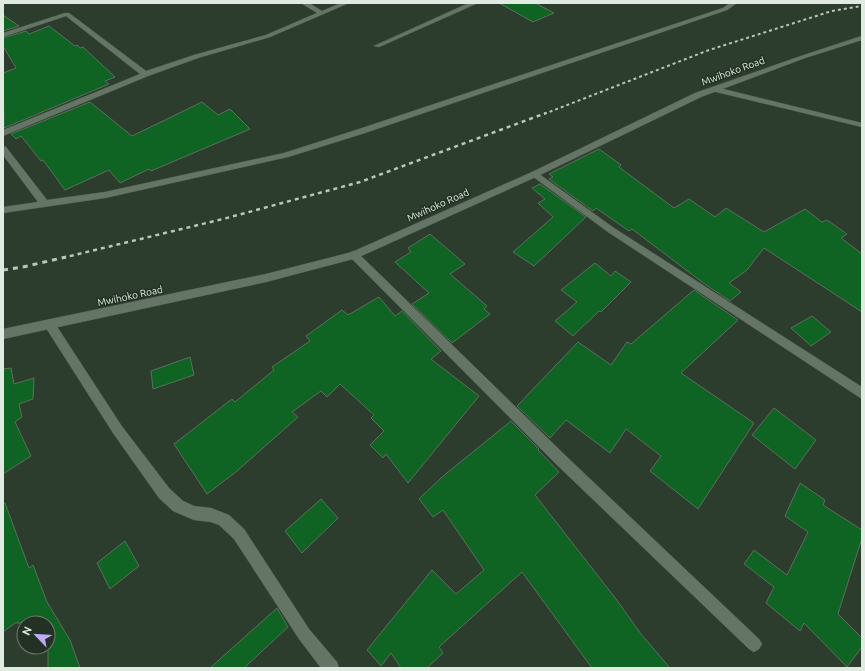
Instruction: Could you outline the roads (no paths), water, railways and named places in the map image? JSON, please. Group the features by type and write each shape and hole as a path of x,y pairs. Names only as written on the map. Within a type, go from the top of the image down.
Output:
{"street":[{"path":"304,3 322,13"},
{"path":"3,133 145,74 196,56 268,36 346,3"},
{"path":"376,46 459,8 476,3"},
{"path":"3,210 105,195 285,155 611,48 662,29 725,9 734,3"},
{"path":"3,35 67,14 145,74"},
{"name":"Mwihoko Road","path":"3,334 266,278 354,255 535,174 698,95 803,57 862,38"},
{"path":"715,89 862,125"},
{"path":"3,149 45,204"},
{"path":"535,174 611,230 862,394"},
{"path":"354,255 562,461 754,644"},
{"path":"50,325 118,429 164,493 178,506 224,520 239,534 304,634 331,668"}],"railway":[{"path":"544,114 709,50 832,11 862,6"},
{"path":"62,258 223,219 360,182 546,113"},
{"path":"3,270 66,257"}]}
